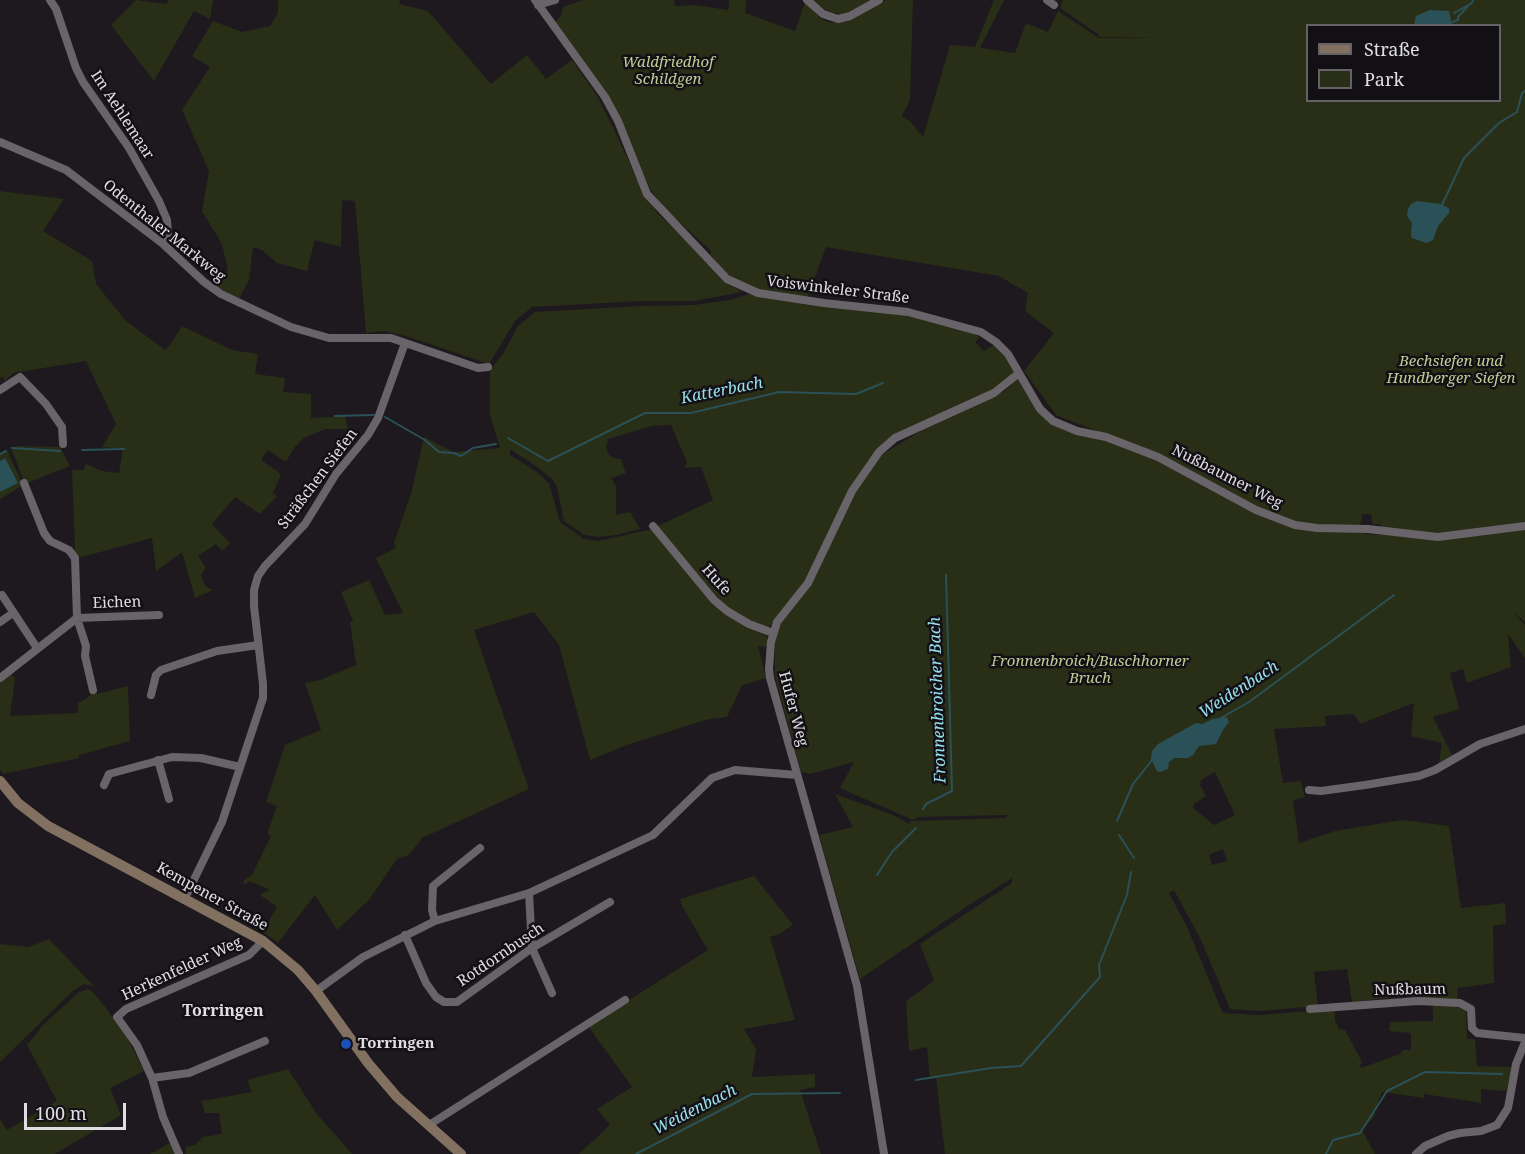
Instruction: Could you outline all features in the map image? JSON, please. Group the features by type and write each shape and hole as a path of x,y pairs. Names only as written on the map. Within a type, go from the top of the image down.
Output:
{"main road":[{"name":"Kempener Straße","path":"0,781 18,803 48,826 263,940 298,970 316,991 386,1085 461,1154"}],"street":[{"name":"Im Aehlemaar","path":"50,0 56,9 83,82 129,148 156,195 167,220 168,233 162,243"},
{"path":"537,3 555,0"},
{"path":"807,0 823,14 838,20 879,0"},
{"name":"Voiswinkeler Straße","path":"537,3 605,97 618,121 647,194 727,279 758,293 908,312 981,332 1008,354 1019,373"},
{"name":"Odenthaler Markweg","path":"0,142 66,170 162,243 204,282 221,294 291,327 329,338 391,338 478,368 488,367"},
{"name":"Sträßchen Siefen","path":"185,898 222,822 263,698 253,597 260,572 305,524 336,474 368,435 378,418 405,343"},
{"name":"Nußbaumer Weg","path":"1019,373 1040,409 1053,421 1077,431 1106,437 1158,458 1256,510 1295,525 1368,529 1438,537 1525,526"},
{"name":"Hufer Weg","path":"884,1154 857,986 770,678 769,661 773,633 777,622 808,583 852,491 879,452 895,438 994,393 1019,373"},
{"path":"0,390 20,377 46,404 62,426 63,444"},
{"name":"Eichen","path":"24,483 44,533 50,542 69,550 75,558 76,618 82,629 86,646 85,656 93,690"},
{"name":"Hufe","path":"653,526 714,600 749,624 773,633"},
{"path":"2,595 37,648"},
{"path":"0,622 13,613"},
{"name":"Eichen","path":"0,678 76,618 159,615"},
{"path":"151,695 156,675 161,670 216,651 258,645"},
{"path":"1309,790 1321,791 1419,776 1435,770 1480,744 1525,729"},
{"path":"104,785 109,774 172,757 193,757 240,767"},
{"path":"158,760 169,799"},
{"path":"316,991 363,957 435,921 529,893 653,836 712,778 735,770 797,775"},
{"path":"435,921 432,910 433,886 480,848"},
{"path":"529,893 532,948 552,993"},
{"name":"Rotdornbusch","path":"405,935 426,983 436,997 444,1002 457,1002 532,948 610,902"},
{"name":"Herkenfelder Weg","path":"179,1154 163,1117 152,1078 137,1046 117,1017 126,1009 249,955 263,940"},
{"path":"429,1125 625,1000"},
{"name":"Nußbaum","path":"1310,1009 1418,1001 1460,1003 1471,1009 1472,1028 1477,1033 1525,1038"},
{"path":"152,1078 189,1073 265,1041"},
{"path":"1416,1154 1425,1146 1448,1136 1488,1130 1497,1125 1508,1108 1516,1064 1525,1042"}],"green space":[{"path":"136,0 166,4 169,0 213,0 210,19 194,11 154,81 111,25"},
{"path":"278,0 400,0 399,4 428,11 491,84 527,55 546,79 572,60 596,94 643,193 659,215 698,249 721,279 742,292 694,301 640,301 532,307 515,321 489,364 406,336 385,331 366,333 355,201 342,200 341,247 315,240 307,271 277,263 262,250 253,247 249,280 239,299 227,294 215,286 228,270 222,244 202,211 209,171 182,110 210,67 192,56 213,21 242,32 270,26 278,13"},
{"path":"583,0 674,0 675,6 695,5 728,10 729,0 746,0 745,13 795,31 805,2 820,18 836,23 849,20 886,0 913,0 910,100 902,116 911,122 923,137 950,45 975,47 994,0 1004,0 980,48 1015,53 1026,23 1048,32 1058,11 1099,38 1166,37 1099,37 1060,8 1063,0 1525,0 1525,622 1513,612 1525,625 1525,658 1508,634 1511,667 1467,683 1463,669 1450,673 1459,709 1433,717 1452,755 1439,763 1442,743 1411,736 1414,703 1360,724 1354,714 1325,716 1326,726 1274,729 1283,783 1302,781 1305,797 1293,800 1299,843 1335,831 1402,820 1449,826 1461,908 1505,903 1506,924 1493,926 1494,983 1458,988 1457,1000 1395,997 1352,1002 1347,969 1314,972 1318,1006 1260,1011 1230,1009 1201,940 1174,890 1169,893 1187,927 1223,1013 1259,1015 1335,1009 1335,1021 1339,1029 1345,1030 1362,1062 1361,1068 1400,1054 1403,1050 1411,1050 1411,1033 1389,1031 1390,1022 1433,1021 1433,1002 1457,1005 1466,1009 1467,1039 1475,1039 1477,1066 1513,1067 1506,1091 1481,1089 1481,1103 1424,1094 1424,1098 1382,1092 1374,1117 1362,1130 1375,1154 945,1154 936,1078 930,1079 927,1047 909,1051 906,1001 934,981 920,944 1012,883 1012,878 860,979 819,835 853,827 835,794 893,815 910,824 910,821 1006,818 1007,815 918,817 913,820 840,788 854,762 810,774 801,772 775,676 777,627 800,597 863,478 881,455 921,431 1005,391 1021,375 1053,418 1156,458 1158,455 1056,415 1024,371 1054,333 1025,311 1028,293 999,276 826,247 807,299 753,289 732,279 721,269 710,254 711,251 665,209 650,189 603,90 555,22 561,16 563,7","holes":["1363,514 1371,514 1373,524 1380,524 1383,529 1381,535 1365,534 1359,528","1215,772 1235,815 1214,825 1193,808 1194,804 1206,796 1200,785 1201,780","1223,849 1227,861 1212,865 1209,855"]},
{"path":"812,0 873,0 853,11 841,14 827,11"},
{"path":"0,191 64,199 43,231 92,261 96,284 126,321 164,351 182,326 232,350 258,354 255,374 285,378 283,392 311,394 311,418 345,416 348,429 325,429 304,438 294,448 286,462 268,450 261,460 281,474 273,493 277,496 260,514 235,497 212,524 230,543 222,551 216,544 198,556 206,568 201,575 206,587 213,590 195,598 182,552 156,571 152,538 78,558 75,552 72,470 83,470 86,464 102,471 119,473 123,449 102,447 116,424 86,361 13,373 5,381 2,377 0,378"},
{"path":"752,293 910,313 980,337 975,342 984,351 995,344 1019,371 1002,385 915,430 870,458 848,492 808,578 768,628 753,624 719,602 656,527 713,500 701,467 684,468 687,462 671,425 652,426 608,439 606,448 609,455 621,459 626,473 611,478 616,486 616,515 630,512 640,529 616,535 598,537 584,535 564,521 557,487 553,480 510,449 510,455 549,483 560,522 584,539 598,541 653,529 709,596 767,636 768,647 758,646 766,678 742,685 727,717 705,720 624,746 590,760 559,645 534,612 474,630 529,789 422,838 409,855 397,859 368,901 337,930 315,895 278,943 263,932 277,907 260,895 270,890 249,881 246,884 243,883 252,875 271,836 267,834 277,806 266,802 285,745 321,730 305,683 320,680 356,665 350,622 353,621 341,592 369,580 385,615 403,613 376,558 396,548 394,543 412,490 424,437 453,452 500,448 490,415 490,370 503,354 518,326 535,312 694,305 730,300"},
{"path":"18,446 60,447 70,466 25,484 11,448"},
{"path":"7,450 23,485 0,499 0,492 18,483 5,459 0,461 0,453"},
{"path":"11,674 15,679 10,716 78,713 78,703 90,696 90,693 96,691 97,694 128,686 130,741 79,755 79,758 3,774 0,769 0,682"},
{"path":"754,876 793,925 770,937 795,1020 744,1029 756,1049 752,1077 815,1074 815,1087 800,1090 821,1154 579,1154 610,1125 597,1109 632,1087 588,1026 708,950 680,899"},
{"path":"49,939 95,987 84,984 74,990 0,1062 0,944 28,947"},
{"path":"88,989 106,1008 128,1039 144,1071 110,1088 121,1115 55,1154 0,1154 0,1119 7,1130 57,1101 27,1045 44,1024 79,992"},
{"path":"288,1069 317,1114 352,1154 186,1154 185,1147 195,1145 203,1137 222,1134 219,1113 205,1113 201,1101 252,1092 247,1080"},
{"path":"172,1144 176,1154 150,1154"}],"water":[{"path":"1430,10 1449,11 1452,24 1414,24 1416,16"},
{"path":"1417,201 1440,204 1449,208 1449,213 1438,226 1433,240 1426,243 1412,238 1411,235 1412,223 1407,216 1408,209"},
{"path":"5,458 18,483 0,492 0,461"},
{"path":"1227,717 1229,722 1216,744 1199,746 1188,758 1174,758 1169,762 1168,769 1157,771 1151,759 1152,751 1158,744 1196,723 1202,724 1213,719"}],"waterway":[{"path":"1454,13 1472,3 1473,0"},
{"path":"1450,23 1458,20 1468,6"},
{"path":"1442,205 1464,158 1499,123 1517,112 1522,93 1525,91"},
{"name":"Katterbach","path":"508,438 548,461 645,413 691,413 779,392 856,394 883,383"},
{"name":"Katterbach","path":"335,416 374,415"},
{"name":"Katterbach","path":"385,417 425,440 439,452 461,456 473,448 496,444"},
{"name":"Katterbach","path":"12,448 60,451"},
{"name":"Katterbach","path":"82,450 124,449"},
{"name":"Katterbach","path":"0,454 6,451"},
{"name":"Fronnenbroicher Bach","path":"923,809 926,804 952,791 946,575"},
{"name":"Weidenbach","path":"1221,718 1249,702 1394,595"},
{"name":"Weidenbach","path":"1117,821 1133,784 1152,760"},
{"name":"Fronnenbroicher Bach","path":"877,875 892,852 916,828"},
{"name":"Weidenbach","path":"1119,835 1134,858"},
{"name":"Weidenbach","path":"916,1080 991,1068 1021,1066 1100,977 1099,965 1127,895 1131,872"},
{"path":"1326,1154 1333,1140 1360,1133 1387,1091 1425,1072 1502,1074"},
{"name":"Weidenbach","path":"636,1154 752,1094 840,1093"}],"place":[{"name":"Torringen","path":"346,1044"}],"district":[{"name":"Torringen","path":"223,1011"}],"park label":[{"name":"Waldfriedhof Schildgen","path":"668,72"},
{"name":"Bechsiefen und Hundberger Siefen","path":"1451,370"},
{"name":"Fronnenbroich/Buschhorner Bruch","path":"1090,670"}]}
